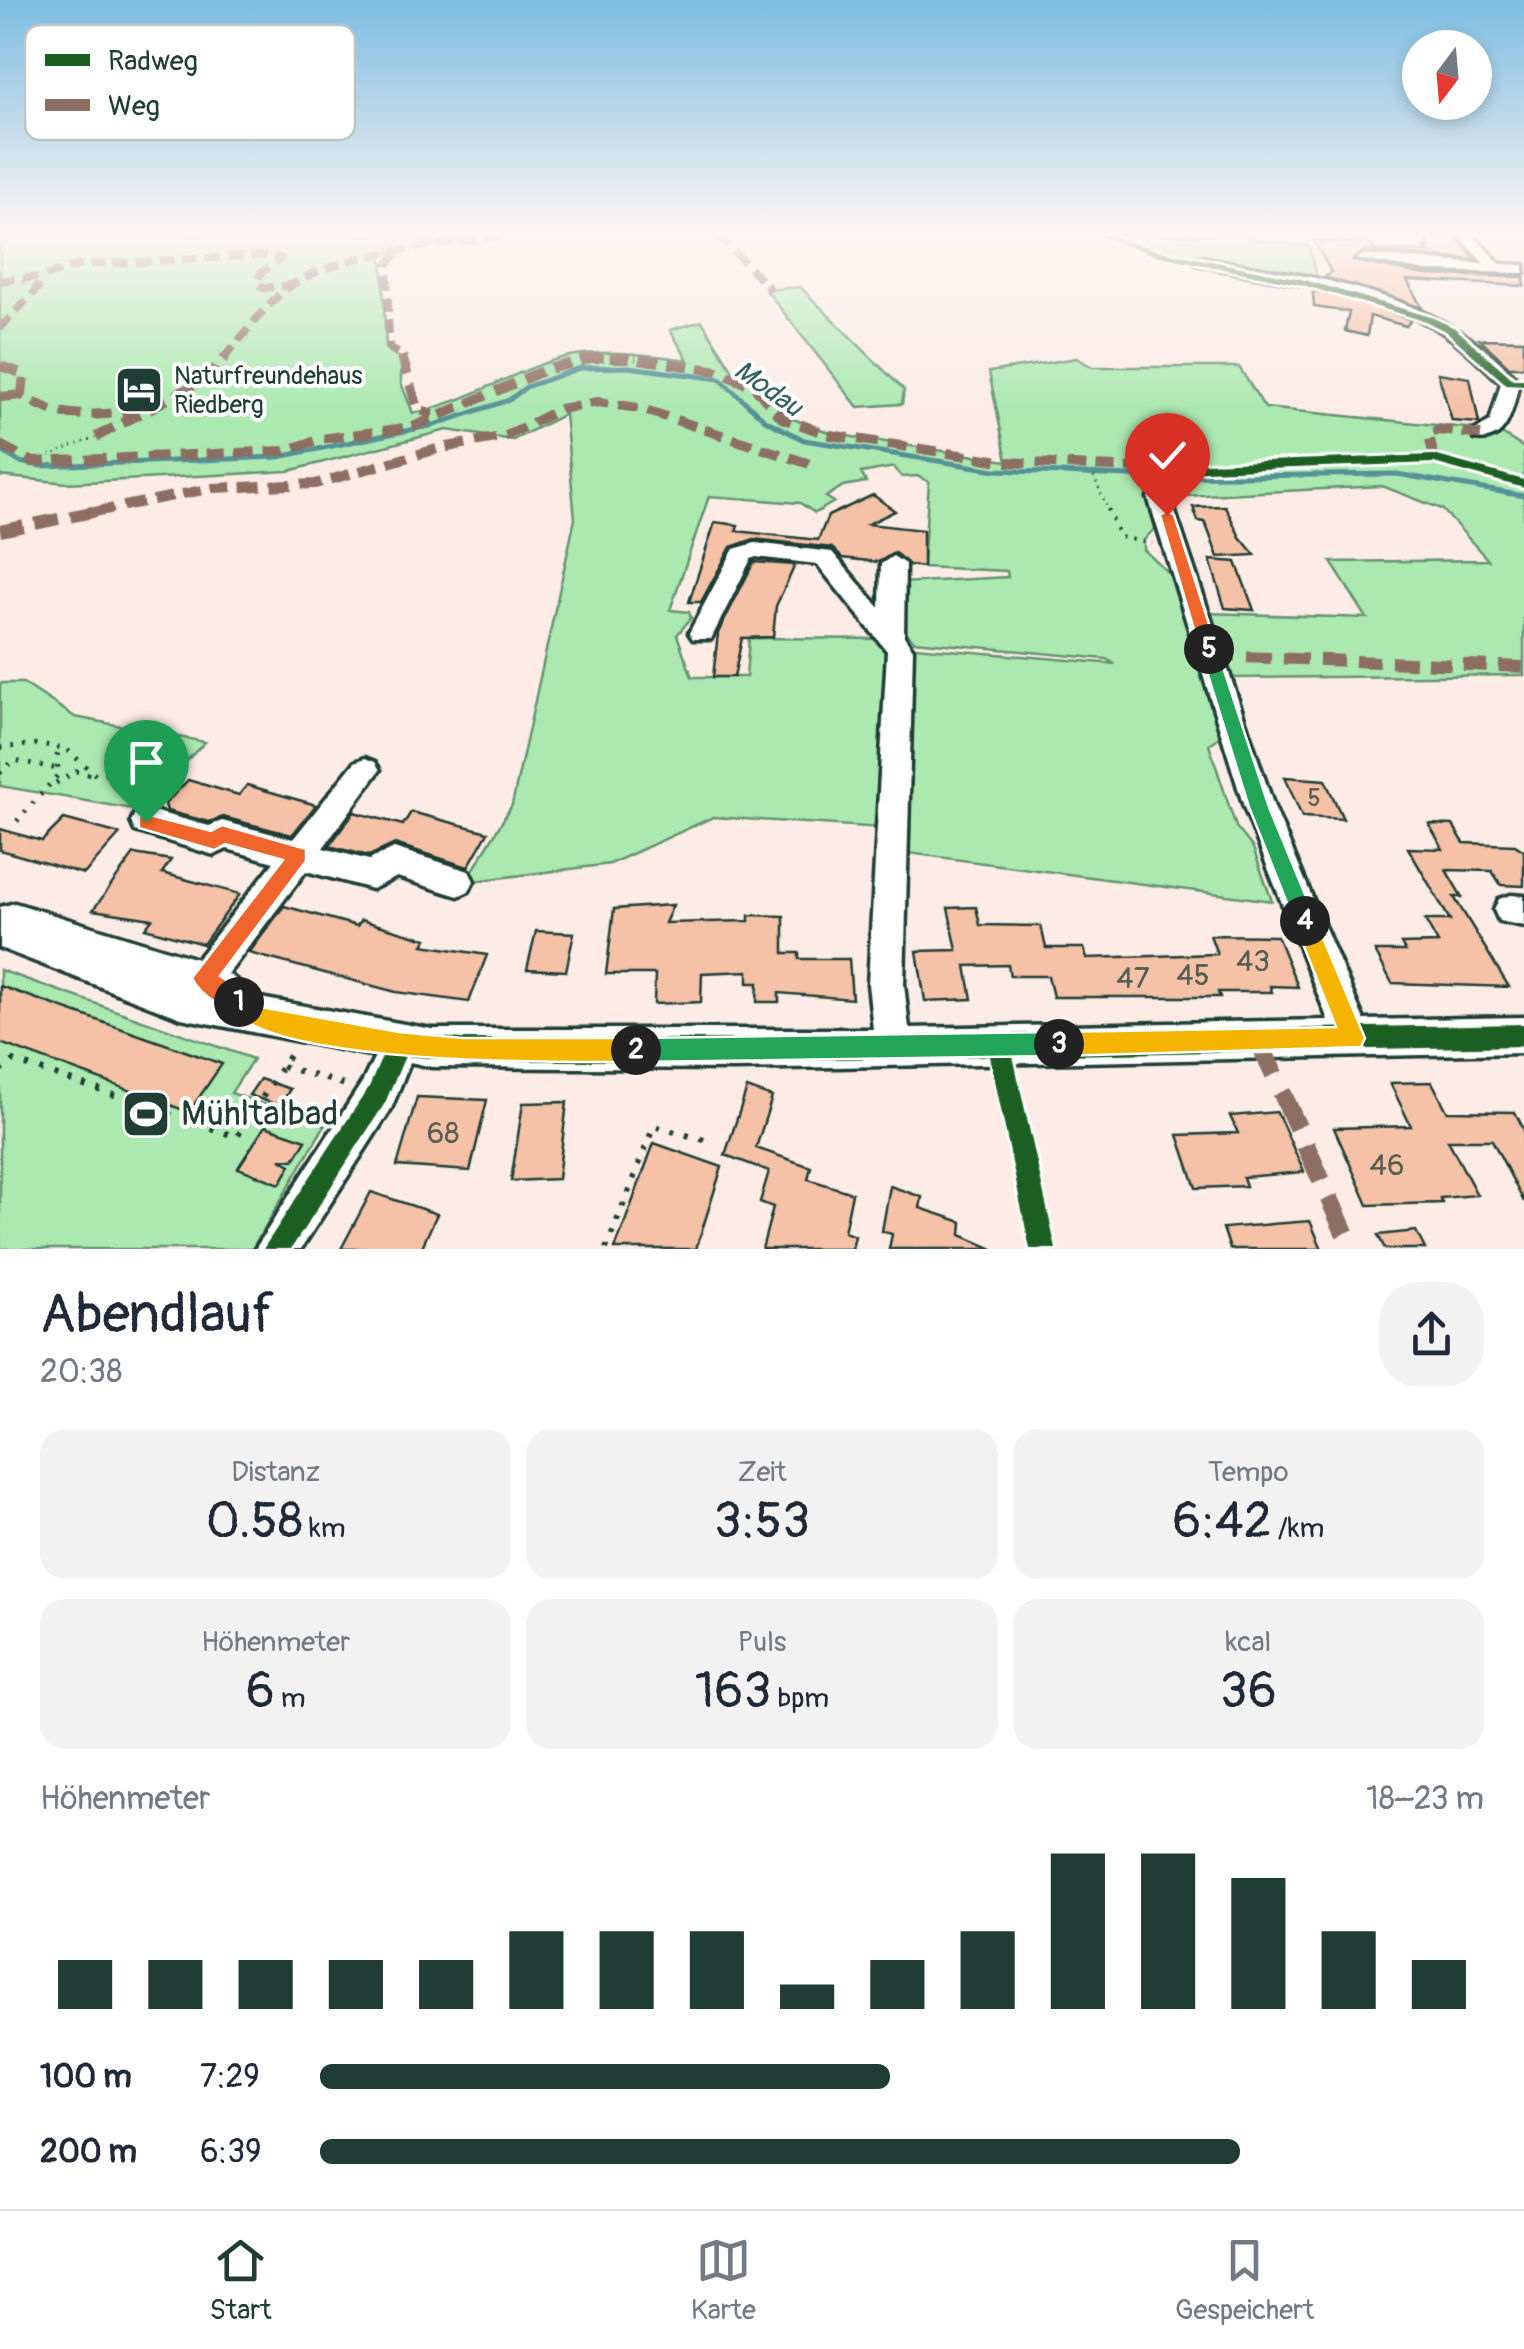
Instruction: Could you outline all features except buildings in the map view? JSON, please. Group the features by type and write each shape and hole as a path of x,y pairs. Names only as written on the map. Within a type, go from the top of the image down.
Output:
{"street":[{"path":"1340,293 1428,319 1451,330 1517,382 1499,424 1481,436"},
{"path":"1159,497 1259,807 1353,1038"},
{"path":"702,633 742,554 755,550 824,557 900,649 886,984 893,1048"},
{"path":"890,639 893,564"},
{"path":"192,989 364,770"},
{"path":"146,822 214,841 222,834 372,875 394,862 458,881"},
{"path":"0,923 15,919 64,932 256,1017 399,1044 462,1050 893,1048 1524,1035"},
{"path":"0,932 192,989"},
{"path":"276,1249 377,1094 399,1044"}],"path":[{"path":"32,462 96,437"},
{"path":"1094,478 1099,498 1112,510 1120,536 1148,544"},
{"path":"48,789 58,769 56,747"},
{"path":"0,748 56,747 76,753 97,776"},
{"path":"17,821 48,789 76,771 97,776 165,759 179,762 174,773 164,778 135,769"},
{"path":"0,773 14,760 58,769"},
{"path":"0,1071 14,1062 237,1137 308,1027"},
{"path":"282,1066 377,1094"},
{"path":"606,1249 654,1126 708,1141"}],"green space":[{"path":"0,293 384,293 386,349 401,359 401,383 413,413 573,355 622,353 688,360 670,330 702,321 733,371 756,384 790,418 834,434 1007,461 989,372 1077,358 1092,367 1239,367 1265,408 1497,431 1524,448 1524,675 1229,678 1207,613 1367,618 1331,562 1488,560 1442,509 1382,486 1166,497 1157,473 1437,463 1427,455 1151,469 1167,515 1144,540 1144,550 1183,587 1224,733 1209,745 1236,827 1253,848 1272,901 893,851 904,646 1115,664 1106,659 914,641 902,628 901,583 1008,577 1007,571 923,567 929,482 917,476 902,477 894,467 861,473 866,482 843,486 826,497 834,502 815,513 800,503 709,496 670,610 689,612 691,618 677,635 692,677 746,677 749,638 891,639 882,828 713,817 610,864 466,882 512,805 575,519 565,414 513,440 447,430 289,471 67,483 0,476"},
{"path":"769,293 806,293 904,390 902,404 858,407"},
{"path":"0,683 23,683 75,717 205,742 138,810 0,786"},
{"name":"Mühltalbad","path":"0,970 253,1059 231,1093 325,1125 252,1249 0,1249"}],"waterway":[{"name":"Modau","path":"0,450 19,462 42,466 279,457 434,425 509,400 526,387 580,368 628,367 720,379 765,420 804,440 995,470 1151,477 1397,474 1524,496"}],"marked path":[{"path":"0,328 33,293"},
{"path":"96,437 206,379 281,293"},
{"path":"388,293 389,347 405,358 408,387 417,408 433,415"},
{"path":"0,445 33,462 284,451 321,439 413,427 545,370 591,358 633,358 718,371 754,387 782,418 830,435 1007,462 1158,469"},
{"path":"0,366 24,374 22,395 52,413 78,417 138,411"},
{"path":"0,397 22,395"},
{"path":"0,531 213,488 315,484 437,449 506,436 560,409 598,402 639,408 813,465"},
{"path":"1434,459 1429,434 1439,430 1481,435"},
{"path":"1150,469 1159,497"},
{"path":"1211,656 1524,667"},
{"path":"1258,1039 1352,1249"}],"cycle path":[{"path":"1340,293 1428,319 1451,330 1510,382 1524,382"},
{"path":"1150,469 1434,459 1524,484"},
{"path":"276,1249 377,1095 399,1044 462,1050 734,1050 1524,1035"},
{"path":"999,1045 1043,1249"}],"place":[{"name":"Naturfreundehaus Riedberg","path":"139,390"},
{"name":"Mühltalbad","path":"146,1114"}],"route":[{"path":"146,822 214,841 222,834 298,855 204,978 224,989 256,1017 276,1022 399,1044 462,1050 893,1048 1353,1038 1259,807 1167,515"}]}
